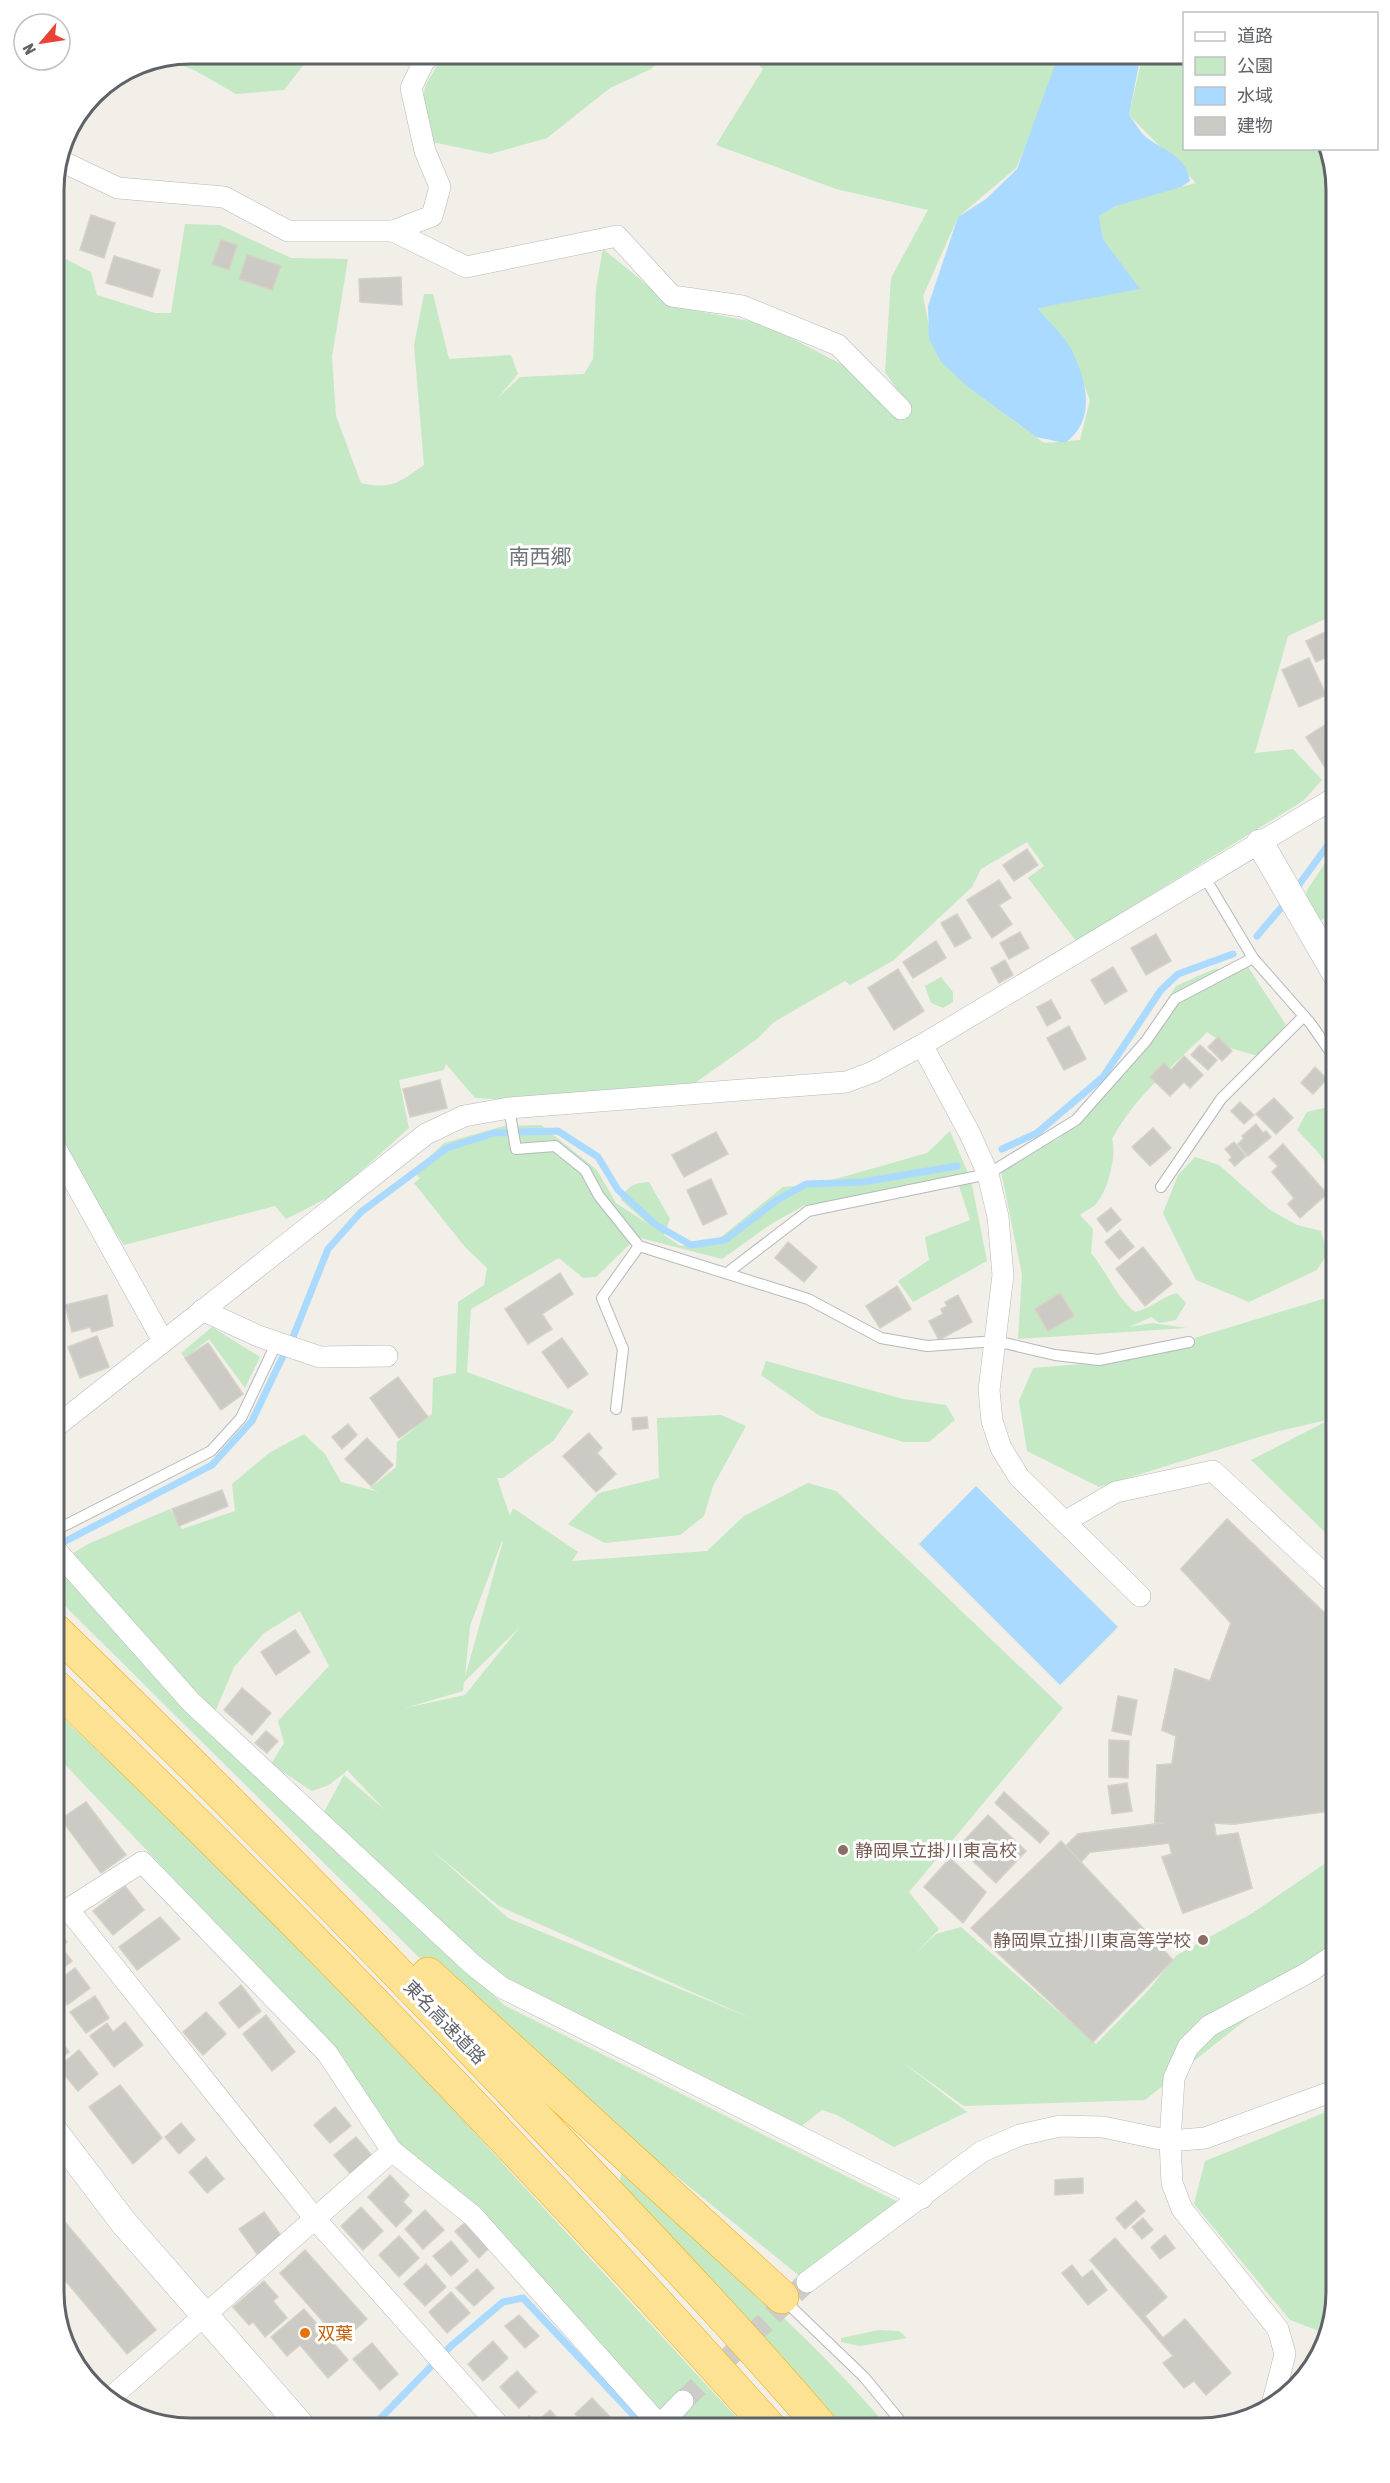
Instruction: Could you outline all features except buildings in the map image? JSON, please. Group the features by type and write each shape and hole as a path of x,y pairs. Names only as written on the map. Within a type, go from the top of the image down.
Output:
{"highway":[{"name":"東名高速道路","path":"64,1639 173,1744 442,2017 633,2219 813,2418"},
{"name":"東名高速道路","path":"64,1695 139,1766 469,2101 571,2207 761,2418"},
{"path":"173,1744 794,2290"}],"street":[{"path":"67,164 118,188 224,197 288,231 393,231 432,216 440,187 424,151 411,88 422,65"},
{"path":"393,231 466,267 617,236 672,296 742,306 838,345 901,408"},
{"path":"64,1420 426,1134 464,1116 509,1108 846,1082 873,1072 922,1045 1325,804"},
{"path":"1260,843 1325,955"},
{"path":"922,1045 970,1134 988,1174 998,1217 1003,1275 989,1390 992,1421 1001,1448 1019,1477 1140,1596"},
{"path":"65,1164 163,1341"},
{"path":"202,1310 277,1342 320,1357 387,1356"},
{"path":"1066,1521 1116,1492 1213,1471 1325,1575"},
{"path":"64,1560 191,1702 472,1964 501,1988 922,2198"},
{"path":"64,1912 142,1862 327,2053 392,2151 473,2216 651,2418"},
{"path":"64,1918 316,2220 492,2418"},
{"path":"1275,2393 1285,2354 1278,2329 1182,2209 1172,2183 1170,2141 1174,2078 1188,2047 1209,2025 1325,1961"},
{"path":"794,2290 922,2198 981,2152 1020,2135 1060,2126 1103,2127 1170,2141 1205,2138 1325,2094"},
{"path":"64,2144 124,2223 294,2418"},
{"path":"116,2393 205,2318 392,2151"},
{"path":"669,2418 683,2401"}],"lane":[{"path":"1204,876 1253,958 1304,1016 1325,1045"},
{"path":"727,1273 808,1211 988,1174 1077,1120 1146,1041 1175,999 1253,958"},
{"path":"1161,1187 1221,1099 1304,1016"},
{"path":"509,1108 516,1149 555,1146 585,1170 599,1196 639,1246 808,1299 881,1338 927,1346 996,1341 1055,1355 1099,1360 1190,1342"},
{"path":"616,1409 623,1349 602,1298 639,1246"},
{"path":"64,1527 211,1451 241,1418 277,1342"},
{"path":"794,2290 898,2418"}],"green space":[{"path":"181,65 303,65 284,90 236,94"},
{"path":"437,65 656,65 610,88 547,138 490,154 432,142 419,126 425,86"},
{"path":"759,65 1055,65 1038,117 1016,168 958,217 923,296 933,347 969,388 1044,443 1080,440 1090,400 1069,346 1037,307 1139,289 1103,239 1099,216 1125,201 1196,183 1129,115 1140,65 1183,65 1183,150 1319,150 1325,182 1325,619 1288,636 1255,753 1293,749 1322,780 1303,801 1076,941 1028,878 1044,866 1027,842 981,869 972,887 894,960 850,985 845,981 774,1022 757,1039 678,1095 577,1103 475,1098 446,1064 444,1070 399,1080 409,1128 335,1194 286,1219 275,1206 124,1245 65,1157 65,259 91,272 97,295 155,313 171,313 185,224 220,225 291,258 348,259 332,357 336,416 361,483 371,485 395,483 424,465 414,345 424,294 433,294 449,359 511,355 518,374 497,399 520,377 584,374 593,359 596,288 603,249 673,306 764,324 843,365 910,408 885,372 891,278 928,210 836,189 716,145 763,69"},
{"path":"1325,863 1325,919 1320,920 1304,907 1307,890"},
{"path":"1248,967 1286,1025 1258,1056 1230,1048 1207,1032 1132,1108 1112,1139 1113,1154 1108,1182 1096,1204 1080,1215 1093,1229 1091,1253 1122,1299 1135,1312 1177,1293 1186,1303 1176,1320 1159,1323 1152,1317 1129,1327 1152,1323 1187,1328 1018,1339 1022,1275 999,1161 1058,1139 1107,1087 1147,1032 1176,986 1214,969"},
{"path":"941,977 953,992 953,1002 943,1008 931,1003 925,986"},
{"path":"1325,1108 1325,1162 1297,1130 1307,1112"},
{"name":"静岡県立掛川東高校","path":"541,1125 597,1170 616,1203 648,1224 621,1200 631,1186 649,1182 670,1219 664,1235 680,1246 716,1241 783,1187 818,1184 927,1153 950,1131 971,1180 987,1261 913,1302 898,1281 929,1260 925,1237 970,1220 958,1183 830,1207 805,1205 771,1224 722,1259 637,1237 596,1277 583,1278 559,1258 471,1309 467,1372 574,1411 554,1440 503,1478 497,1478 510,1516 513,1508 578,1552 572,1561 707,1551 744,1516 808,1483 836,1491 1063,1708 909,1892 939,1929 916,1953 936,1934 961,1927 1096,2044 1145,1994 1177,1955 1251,1914 1325,1864 1325,1957 1145,2100 964,2106 901,2061 967,2112 894,2147 837,2115 822,2110 799,2128 501,1987 330,1833 504,2005 898,2202 807,2282 476,2014 64,1605 64,1556 170,1509 182,1529 235,1511 232,1484 269,1453 304,1434 325,1454 341,1482 379,1492 370,1488 396,1467 397,1442 432,1414 433,1378 456,1373 458,1302 484,1285 487,1268 465,1247 414,1183 420,1178 413,1172 444,1143 504,1126","holes":["503,1541 465,1677 470,1626","300,1611 329,1666 278,1721 284,1743 271,1764 312,1791 329,1785 349,1769 348,1771 386,1811 344,1775 319,1821 213,1717 234,1667 264,1633","520,1627 465,1695 405,1708 463,1691 464,1682","428,1847 499,1906 753,2019 508,1918"]},
{"path":"1195,1157 1219,1165 1270,1210 1297,1225 1321,1231 1325,1257 1317,1270 1249,1302 1196,1280 1163,1213 1178,1175"},
{"path":"1325,1298 1325,1420 1275,1432 1099,1487 1027,1451 1019,1401 1033,1368 1118,1361"},
{"path":"212,1327 260,1357 245,1388 209,1339 185,1358 181,1353"},
{"path":"766,1361 903,1399 946,1405 955,1420 929,1442 903,1442 820,1416 761,1375"},
{"path":"721,1415 746,1426 713,1486 704,1516 680,1535 605,1543 568,1524 599,1493 659,1478 657,1418"},
{"path":"1325,1422 1325,1532 1251,1460"},
{"path":"64,1720 170,1818 426,2080 737,2418 663,2418 513,2253 481,2208 400,2145 334,2047 64,1764"},
{"path":"1325,2112 1325,2292 1319,2331 1290,2320 1194,2204 1205,2161"},
{"path":"622,2170 760,2295 827,2361 880,2418 832,2418 736,2307 619,2186"},
{"path":"879,2330 899,2331 907,2338 860,2346 841,2342 841,2338"}],"water":[{"path":"1055,65 1139,65 1129,115 1144,136 1179,160 1188,173 1190,181 1181,187 1116,206 1099,216 1103,239 1140,289 1038,308 1070,347 1084,385 1086,398 1082,422 1065,443 1036,437 969,388 941,362 929,339 928,306 958,217 986,199 1017,169"},
{"path":"976,1486 1118,1627 1060,1685 919,1544"}],"waterway":[{"path":"1295,890 1325,849"},
{"path":"1257,936 1286,902"},
{"path":"1002,1149 1037,1133 1103,1077 1161,990 1178,974 1233,954"},
{"path":"520,1132 558,1131 598,1157 618,1190 656,1225 691,1245 725,1240 777,1200 806,1184 863,1182 957,1166"},
{"path":"293,1337 328,1249 361,1212 447,1148 494,1133 506,1133"},
{"path":"64,1542 212,1465 252,1421 283,1356"},
{"path":"381,2418 451,2346 503,2302 523,2298 636,2418"}],"tunnel":[{"path":"683,2401 807,2282"}],"place":[{"name":"静岡県立掛川東高校","path":"843,1850"},
{"name":"静岡県立掛川東高等学校","path":"1203,1940"},
{"name":"双葉","path":"305,2333"}],"district":[{"name":"南西郷","path":"540,556"}]}
